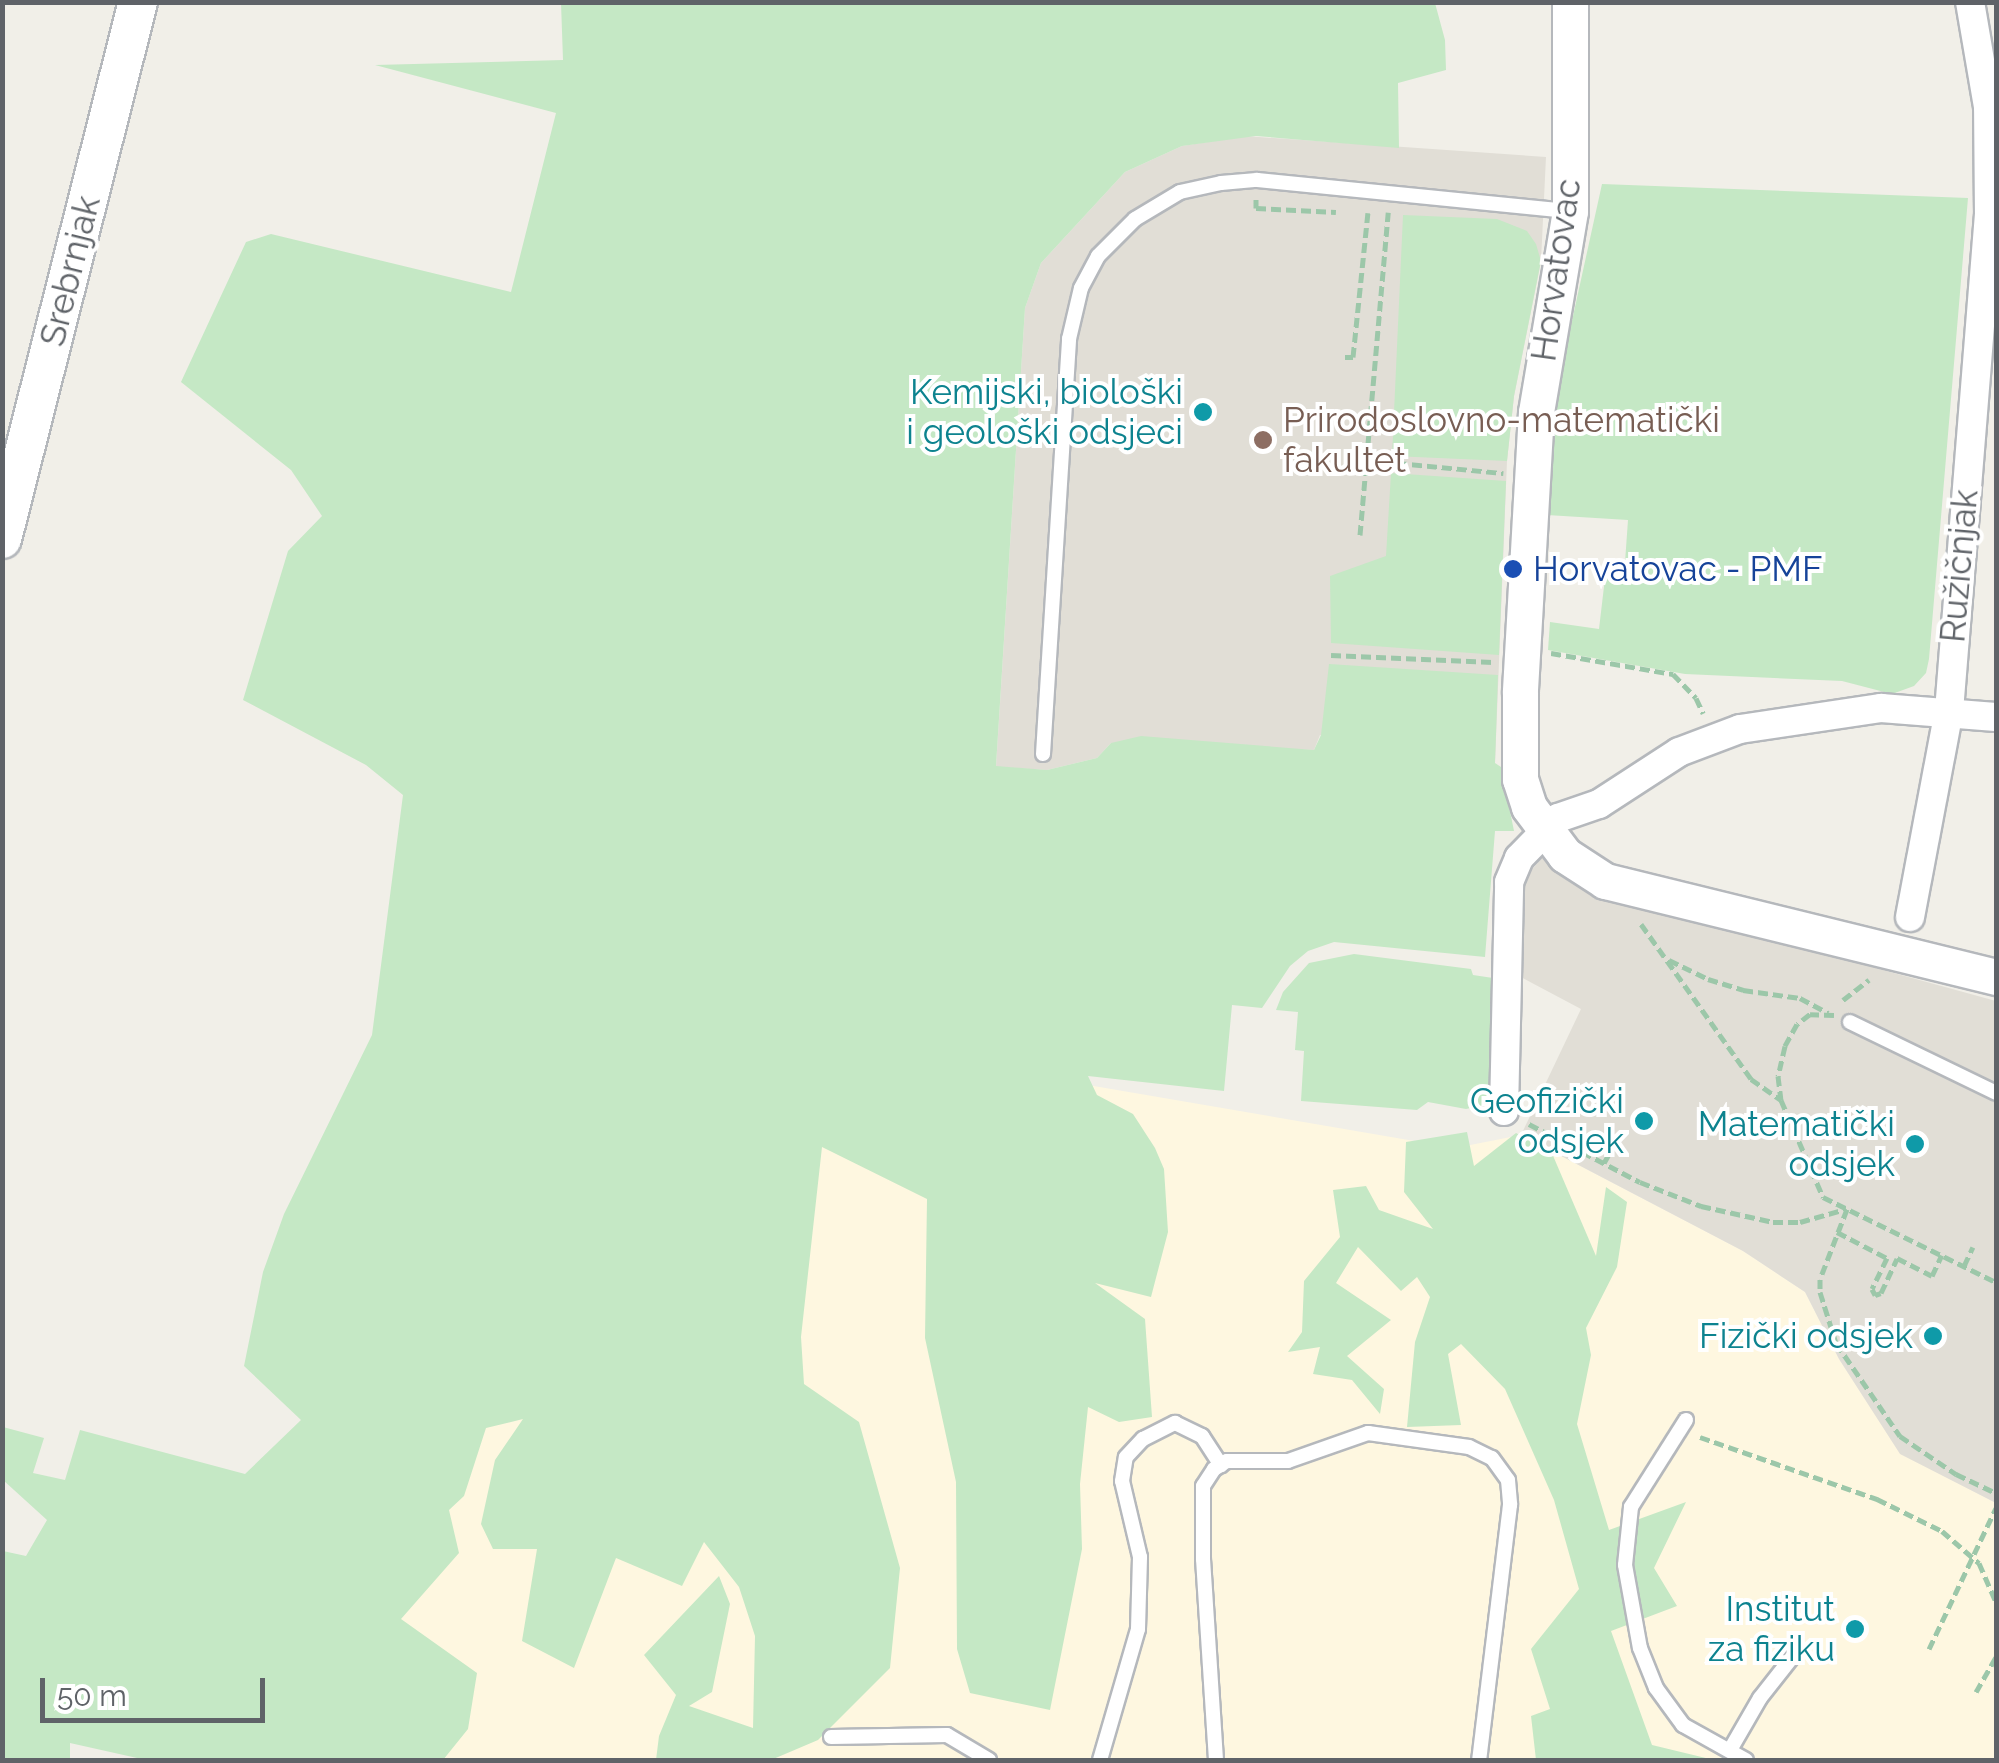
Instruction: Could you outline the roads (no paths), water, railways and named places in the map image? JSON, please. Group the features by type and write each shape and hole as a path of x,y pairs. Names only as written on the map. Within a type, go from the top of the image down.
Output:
{"main road":[{"name":"Srebrnjak","path":"2,539 138,2"}],"street":[{"name":"Horvatovac","path":"1570,2 1570,211 1536,412 1520,693 1520,779 1529,808 1565,855 1622,888 1818,930 1996,976"},
{"name":"Ružičnjak","path":"1910,917 1949,711 1989,216 1988,107 1970,2"},
{"path":"1504,1110 1508,882 1512,868 1558,818 1599,804 1680,752 1740,730 1881,708 1996,718"}],"lane":[{"path":"1043,754 1069,340 1081,288 1098,256 1134,220 1180,192 1221,183 1257,180 1570,211"},
{"path":"1850,1022 1996,1093"},
{"path":"1686,1420 1632,1507 1625,1565 1640,1648 1656,1688 1683,1725 1746,1760"},
{"path":"1100,1760 1138,1629 1140,1557 1122,1481 1126,1457 1142,1439 1175,1423 1202,1436 1220,1465"},
{"path":"1216,1760 1200,1504 1204,1486 1227,1461 1288,1461 1368,1433 1469,1446 1492,1458 1508,1480 1510,1505 1479,1760"},
{"path":"1730,1750 1760,1698 1798,1651"},
{"path":"831,1737 948,1735 989,1760"}],"place":[{"name":"Kemijski, biološki i geološki odsjeci","path":"1203,412"},
{"name":"Prirodoslovno-matematički fakultet","path":"1263,440"},
{"name":"Horvatovac - PMF","path":"1513,569"},
{"name":"Geofizički odsjek","path":"1644,1121"},
{"name":"Matematički odsjek","path":"1915,1144"},
{"name":"Fizički odsjek","path":"1933,1336"},
{"name":"Institut za fiziku","path":"1855,1629"}]}
